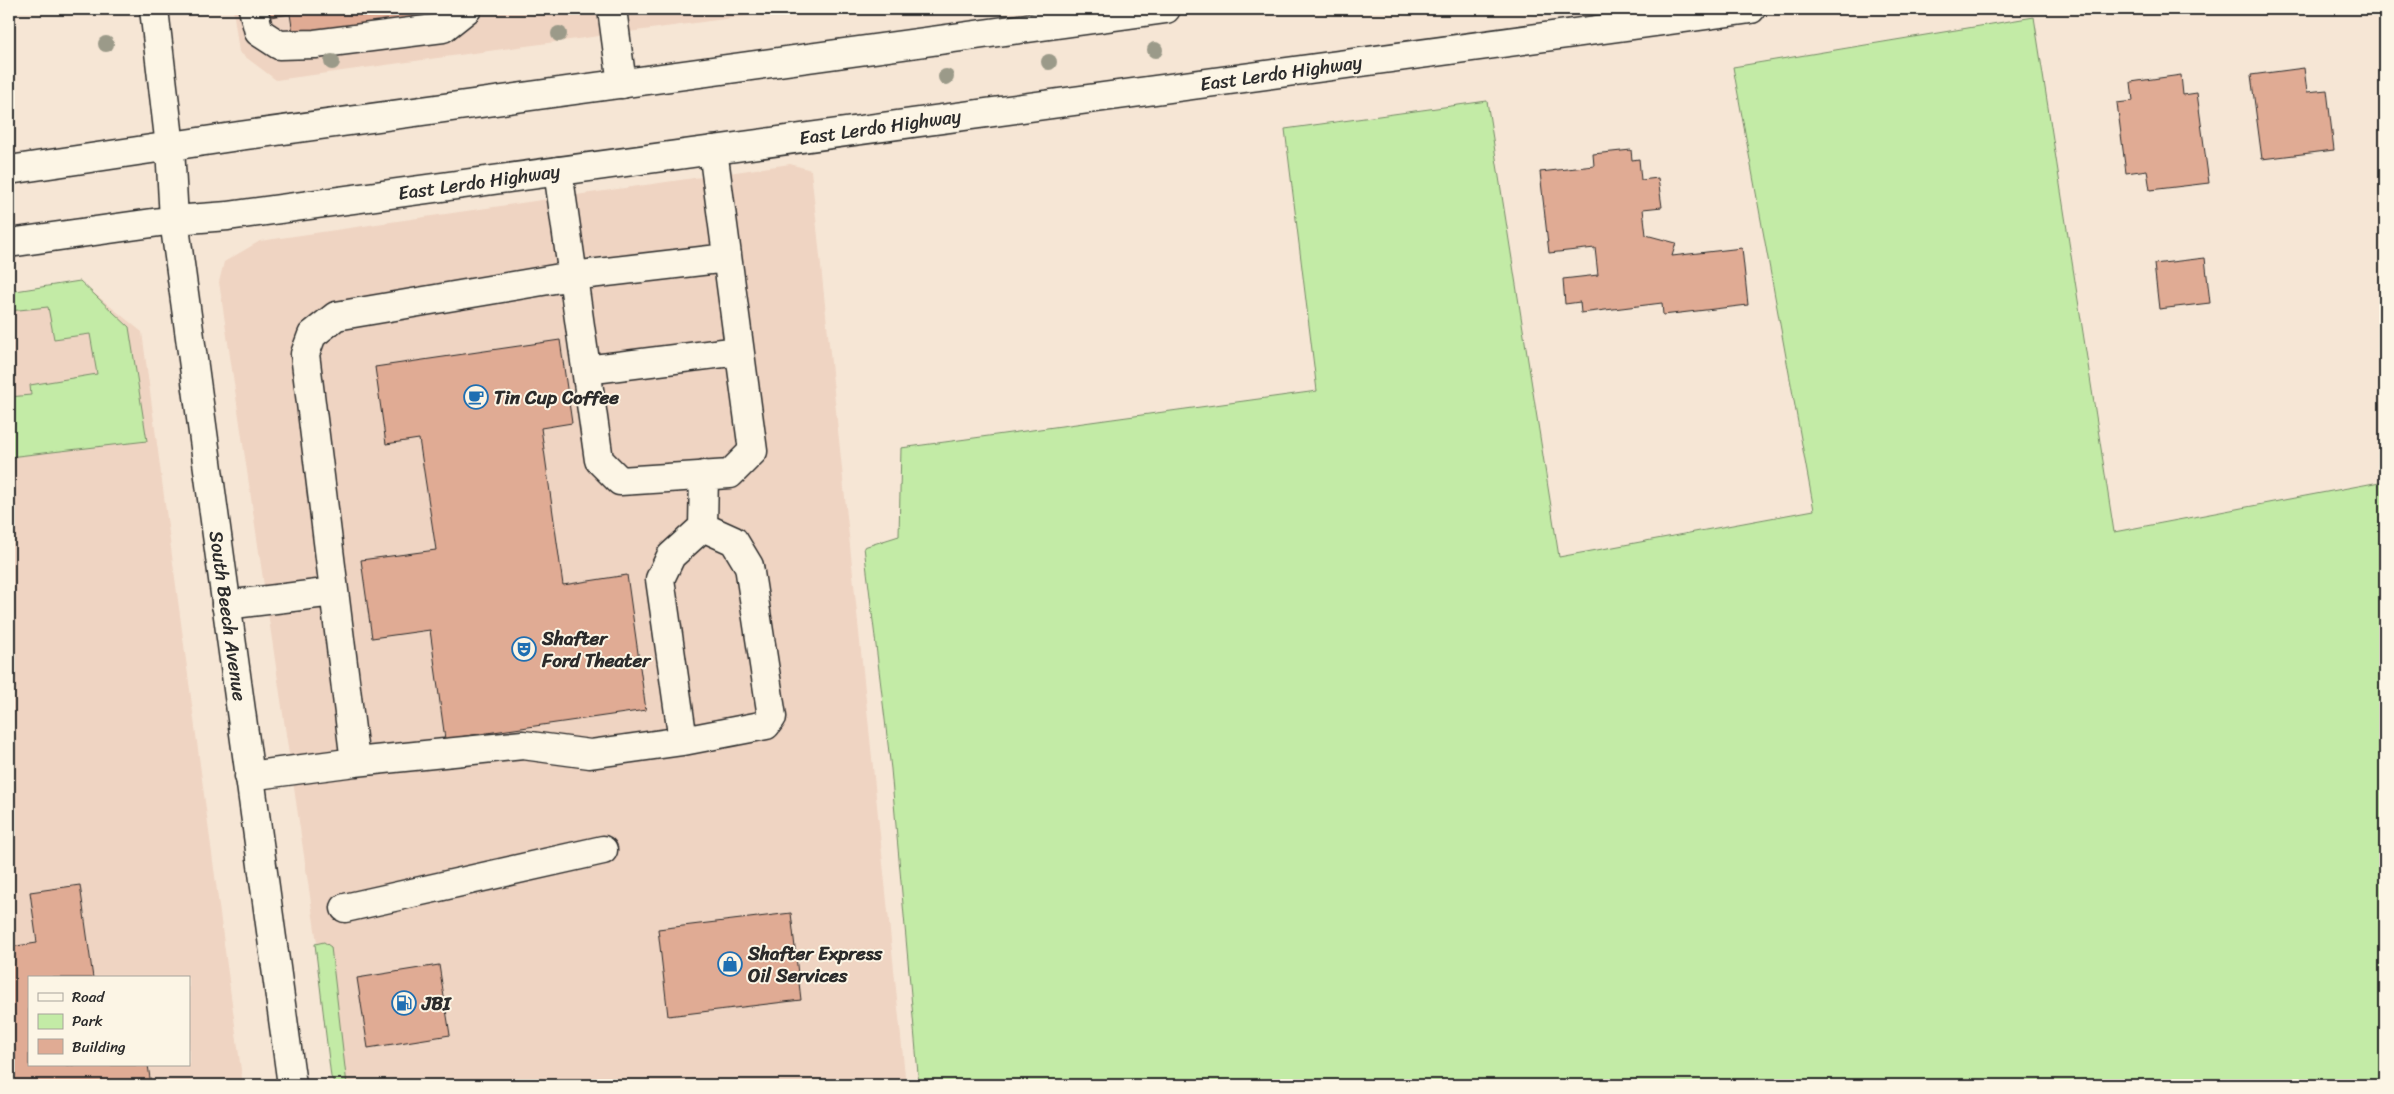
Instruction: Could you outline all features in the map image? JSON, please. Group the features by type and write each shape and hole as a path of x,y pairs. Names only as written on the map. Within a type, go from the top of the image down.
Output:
{"main road":[{"name":"South Beech Avenue","path":"154,9 170,146 174,220 292,1085"},
{"path":"254,9 259,32 279,45 315,44 443,28 467,9"},
{"path":"612,9 622,84"},
{"path":"9,170 170,146 1166,9"},
{"name":"East Lerdo Highway","path":"9,243 174,220 228,216 1751,9"},
{"path":"558,171 599,460 620,481 730,474 753,451 712,150"},
{"path":"355,762 305,354 312,336 336,316 572,276 727,258"},
{"path":"586,370 739,351"},
{"path":"683,741 660,579 671,556 703,527 704,475"},
{"path":"249,776 355,762 522,745 590,754 683,741 766,726 772,717 749,566 734,541 703,527"},
{"path":"226,605 334,592"},
{"path":"345,908 603,850"}],"shaded area":[{"path":"233,9 798,9 276,80 239,52"},
{"path":"790,164 811,170 906,1085 338,1085 219,282 224,262 260,241"},
{"path":"90,290 142,332 243,1085 9,1085 9,296"}],"green space":[{"path":"2034,17 2114,532 2385,481 2385,1085 919,1085 891,769 864,547 899,536 901,448 1317,391 1285,129 1487,101 1559,557 1814,510 1733,67"},
{"path":"80,281 129,327 147,441 9,457 9,397 31,395 30,385 97,374 90,334 54,339 48,307 9,311 9,292"},
{"path":"324,942 331,947 347,1085 336,1085 331,1077 315,944"}],"building":[{"path":"269,9 456,9 457,16 293,33 290,14 270,17"},
{"path":"2304,68 2307,92 2327,90 2334,150 2262,159 2251,75"},
{"path":"2181,75 2183,95 2197,93 2209,183 2150,190 2147,170 2126,173 2117,103 2133,101 2131,82"},
{"path":"1631,150 1632,160 1639,159 1641,180 1658,178 1662,207 1643,209 1646,235 1676,243 1672,256 1742,248 1748,305 1663,315 1662,303 1581,313 1580,302 1565,304 1563,279 1598,275 1595,248 1549,253 1540,172 1594,166 1593,154"},
{"path":"2205,258 2210,303 2159,309 2154,264"},
{"path":"560,340 572,423 541,428 563,585 627,575 646,710 445,739 430,630 372,638 361,560 436,550 419,439 386,444 375,367"},
{"path":"80,885 93,976 28,976 28,1066 148,1066 151,1085 9,1085 9,947 37,943 30,892"},
{"name":"Shafter Express Oil Services","path":"791,913 801,1000 668,1016 658,929"},
{"path":"439,965 450,1035 368,1048 357,978"}],"place":[{"name":"Tin Cup Coffee","path":"476,397"},
{"name":"Shafter Ford Theater","path":"524,649"},
{"name":"Shafter Express Oil Services","path":"730,964"},
{"name":"JBI","path":"404,1003"}]}
